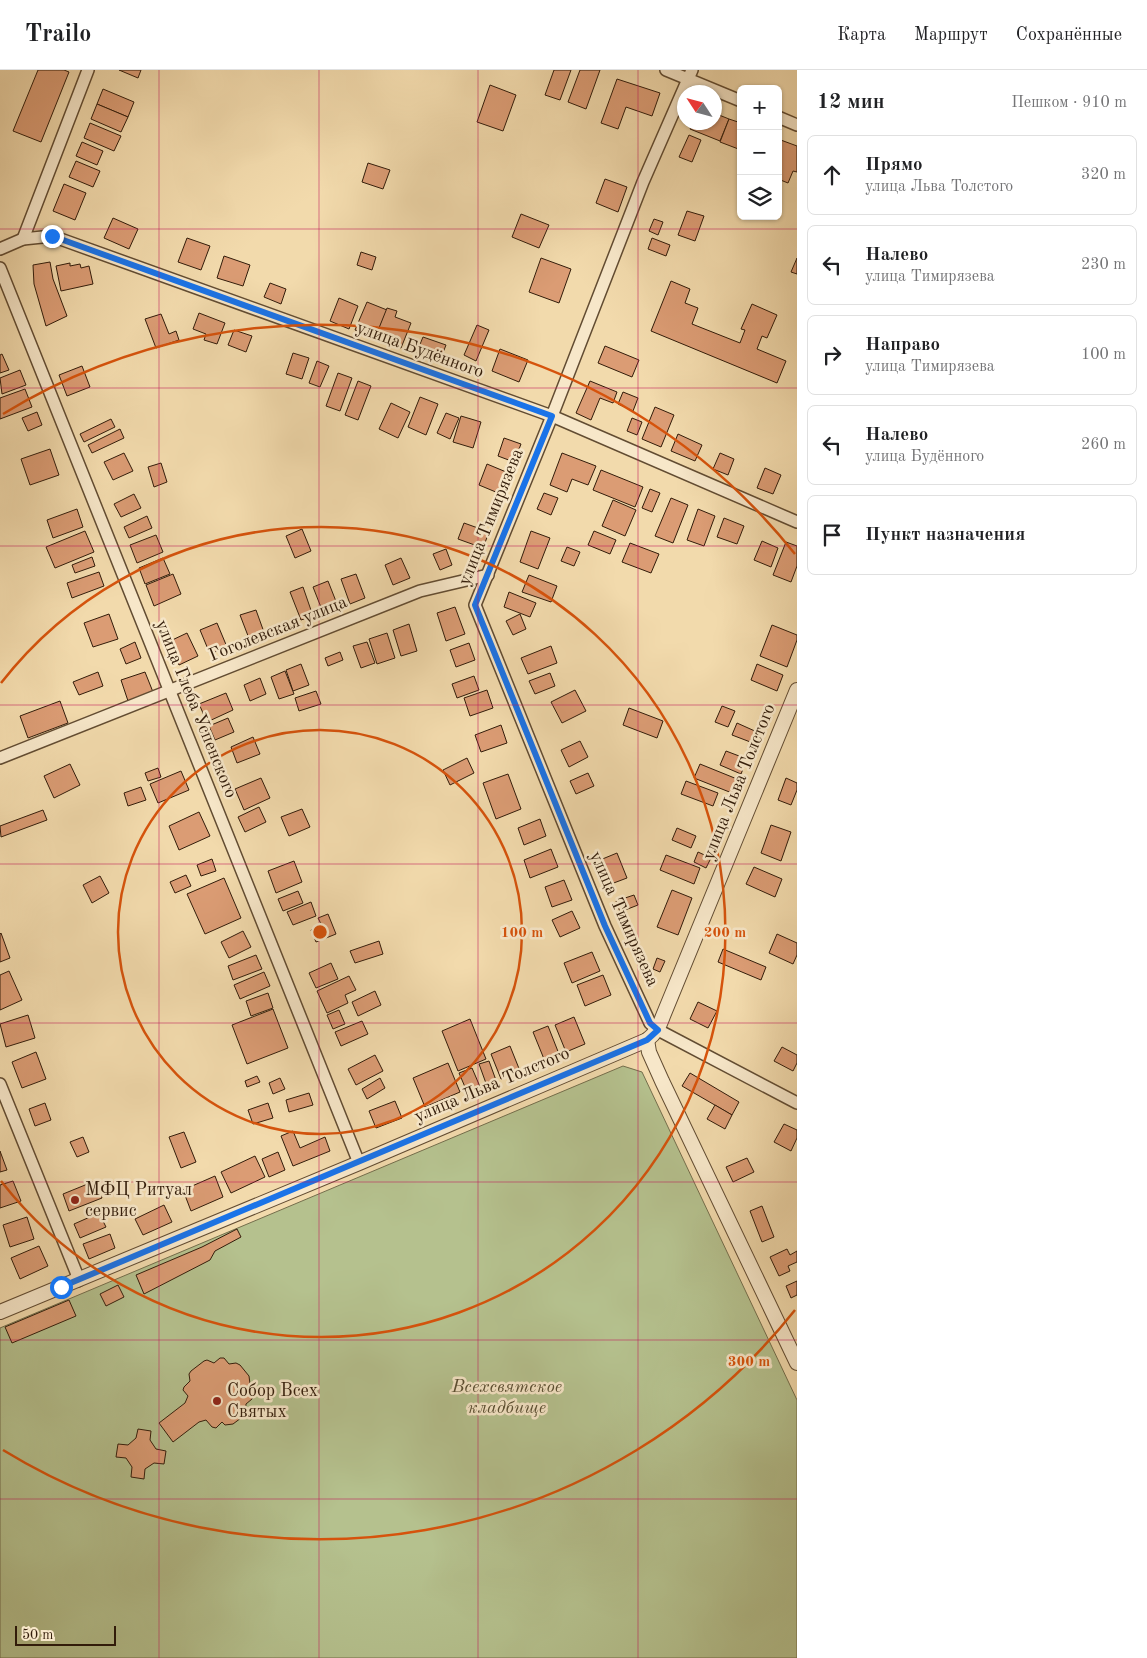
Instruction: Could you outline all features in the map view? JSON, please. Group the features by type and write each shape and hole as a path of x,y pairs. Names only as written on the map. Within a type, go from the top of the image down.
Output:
{"street":[{"path":"23,239 88,70"},
{"path":"666,70 691,74 737,99"},
{"name":"улица Тимирязева","path":"658,1030 650,1023 605,926 475,605 552,416 643,182 691,74"},
{"path":"782,119 797,125"},
{"name":"улица Будённого","path":"0,249 23,239 52,236 552,416 797,522"},
{"name":"улица Глеба Успенского","path":"0,268 359,1163"},
{"name":"Гоголевская улица","path":"0,758 420,591 488,575"},
{"name":"улица Льва Толстого","path":"0,1312 359,1163 647,1040 658,1030 797,690"},
{"path":"658,1030 797,1103"},
{"path":"647,1040 649,1052 662,1081 797,1363"},
{"path":"0,1084 78,1281"}],"green space":[{"name":"Всехсвятское кладбище","path":"623,1066 642,1072 797,1400 797,1658 0,1658 0,1328"}],"building":[{"path":"38,70 64,70 69,72 41,142 13,131"},
{"path":"119,70 141,70 138,78"},
{"path":"554,70 571,70 560,100 545,95"},
{"path":"580,70 600,70 586,109 568,102"},
{"path":"617,79 660,93 652,116 626,107 618,129 601,123"},
{"path":"490,85 516,95 503,131 477,122"},
{"path":"103,89 134,102 128,117 97,104"},
{"path":"97,104 128,117 121,132 91,119"},
{"path":"722,116 729,119 720,141 692,130 722,130"},
{"path":"729,119 737,122 737,148 720,142"},
{"path":"90,123 121,136 114,151 84,138"},
{"path":"689,135 701,140 692,162 679,157"},
{"path":"782,140 797,146 797,172 793,171 788,183 782,181"},
{"path":"82,142 103,151 97,165 76,156"},
{"path":"76,161 100,171 93,187 69,177"},
{"path":"368,163 390,170 383,189 362,182"},
{"path":"605,179 627,187 618,212 596,203"},
{"path":"64,184 86,193 75,220 53,211"},
{"path":"687,211 704,216 695,241 678,235"},
{"path":"521,214 549,225 539,248 512,237"},
{"path":"113,218 138,229 129,249 104,238"},
{"path":"654,219 663,222 658,235 649,231"},
{"path":"187,238 210,246 201,270 178,262"},
{"path":"652,238 670,245 666,256 648,249"},
{"path":"361,252 376,257 372,270 357,265"},
{"path":"224,256 250,265 243,286 217,278"},
{"path":"541,258 571,269 559,303 529,292"},
{"path":"797,258 797,274 791,272"},
{"path":"50,262 53,279 67,316 46,326 34,284 33,265"},
{"path":"70,263 70,266 80,264 81,268 89,266 93,284 61,291 56,266"},
{"path":"671,281 690,289 685,303 698,308 692,324 740,343 745,330 741,329 752,304 777,315 767,338 762,336 757,349 786,361 777,383 651,331"},
{"path":"270,283 286,289 281,304 264,297"},
{"path":"339,298 358,306 349,329 330,321"},
{"path":"367,302 387,310 375,338 355,330"},
{"path":"387,308 397,311 395,317 411,323 401,348 375,338"},
{"path":"199,313 225,323 217,344 204,340 206,334 193,329"},
{"path":"161,314 169,334 176,331 179,340 156,348 145,319"},
{"path":"477,325 489,330 476,361 464,355"},
{"path":"234,330 252,336 246,352 228,345"},
{"path":"423,337 446,345 439,363 416,354"},
{"path":"605,346 639,360 632,377 598,363"},
{"path":"500,349 528,360 519,382 492,371"},
{"path":"293,353 309,358 302,379 286,374"},
{"path":"2,354 9,370 0,373 0,355"},
{"path":"317,361 329,366 320,387 309,383"},
{"path":"82,366 90,387 67,396 59,375"},
{"path":"20,370 26,385 2,394 0,378"},
{"path":"338,373 352,378 340,411 326,406"},
{"path":"358,381 371,386 358,420 345,415"},
{"path":"590,381 617,392 613,403 600,398 591,420 576,413"},
{"path":"25,389 32,407 0,419 0,398"},
{"path":"623,392 638,398 633,411 618,404"},
{"path":"420,397 438,404 426,435 408,427"},
{"path":"391,403 410,412 398,438 379,429"},
{"path":"655,407 674,415 661,447 642,439"},
{"path":"37,412 42,425 28,431 22,418"},
{"path":"446,413 459,418 450,439 437,433"},
{"path":"461,416 481,422 473,448 453,442"},
{"path":"632,418 642,422 637,435 627,431"},
{"path":"111,419 115,427 84,442 80,434"},
{"path":"120,429 124,438 92,453 88,445"},
{"path":"678,434 702,445 695,461 671,451"},
{"path":"504,438 521,444 514,462 498,456"},
{"path":"50,449 59,475 30,485 21,459"},
{"path":"124,453 133,471 113,480 104,462"},
{"path":"562,453 596,466 588,485 572,479 567,492 550,485"},
{"path":"720,453 734,459 728,475 713,469"},
{"path":"161,463 167,482 154,487 148,467"},
{"path":"487,464 511,474 503,495 479,485"},
{"path":"765,468 781,475 773,494 757,488"},
{"path":"601,470 643,487 635,507 593,490"},
{"path":"650,489 660,493 652,512 642,508"},
{"path":"544,493 558,498 551,515 537,509"},
{"path":"134,494 141,508 121,517 114,504"},
{"path":"671,498 688,505 673,543 655,536"},
{"path":"613,500 636,510 625,536 602,526"},
{"path":"77,509 83,527 53,538 47,520"},
{"path":"698,509 715,516 704,546 687,540"},
{"path":"147,516 152,528 129,538 124,527"},
{"path":"724,518 744,526 737,544 717,537"},
{"path":"464,523 489,532 483,548 458,539"},
{"path":"302,529 311,551 295,558 286,536"},
{"path":"85,531 94,552 55,568 46,547"},
{"path":"531,531 550,538 538,569 520,562"},
{"path":"594,531 616,540 610,554 588,545"},
{"path":"156,535 163,552 137,563 130,545"},
{"path":"762,541 778,548 771,567 754,560"},
{"path":"786,542 797,546 797,566 791,582 773,575"},
{"path":"630,543 659,554 651,573 622,562"},
{"path":"567,547 580,552 574,566 561,561"},
{"path":"446,549 452,565 440,570 433,554"},
{"path":"92,557 95,566 75,573 72,565"},
{"path":"163,558 170,574 145,584 139,568"},
{"path":"401,558 410,578 393,585 385,565"},
{"path":"99,572 104,586 72,598 67,583"},
{"path":"173,574 181,594 154,606 146,585"},
{"path":"356,574 365,598 350,604 341,579"},
{"path":"529,575 557,586 551,602 522,592"},
{"path":"328,581 339,609 324,615 313,587"},
{"path":"303,587 313,616 301,620 290,592"},
{"path":"509,592 536,603 530,617 504,607"},
{"path":"455,607 465,634 446,641 437,613"},
{"path":"256,610 265,635 250,641 240,615"},
{"path":"109,614 118,639 93,647 84,623"},
{"path":"520,614 526,629 513,635 506,621"},
{"path":"217,623 227,647 210,654 200,630"},
{"path":"409,624 417,651 401,656 393,630"},
{"path":"772,625 797,635 787,667 760,656"},
{"path":"187,633 198,656 179,665 168,642"},
{"path":"387,633 395,658 377,664 369,639"},
{"path":"135,642 141,658 126,664 120,649"},
{"path":"367,642 375,663 361,668 353,646"},
{"path":"469,643 475,660 456,667 450,650"},
{"path":"551,646 557,663 528,674 521,658"},
{"path":"340,652 343,660 328,666 325,658"},
{"path":"301,664 309,685 293,691 286,670"},
{"path":"757,664 783,675 777,691 751,680"},
{"path":"285,671 294,694 279,699 271,677"},
{"path":"98,672 103,686 79,695 73,682"},
{"path":"145,672 153,692 128,701 121,680"},
{"path":"550,673 555,686 535,694 529,681"},
{"path":"474,676 479,690 457,698 452,684"},
{"path":"260,678 266,694 250,701 244,685"},
{"path":"487,690 493,708 470,716 464,698"},
{"path":"575,690 586,711 562,723 551,702"},
{"path":"316,691 321,704 299,711 295,698"},
{"path":"226,693 233,710 207,722 199,704"},
{"path":"60,701 68,723 28,738 20,716"},
{"path":"722,706 735,711 728,727 715,722"},
{"path":"629,708 663,721 657,738 623,725"},
{"path":"228,718 234,732 215,740 209,726"},
{"path":"737,723 757,732 753,743 732,735"},
{"path":"501,725 507,743 481,752 475,735"},
{"path":"253,737 260,754 237,763 231,747"},
{"path":"580,741 588,757 569,767 561,750"},
{"path":"726,751 747,759 741,774 720,765"},
{"path":"467,758 474,773 450,785 443,770"},
{"path":"70,764 80,785 54,798 44,776"},
{"path":"700,764 737,779 732,793 694,778"},
{"path":"158,768 161,777 148,781 145,773"},
{"path":"181,771 189,790 158,803 150,784"},
{"path":"588,773 594,786 576,794 570,781"},
{"path":"508,774 521,809 496,819 483,783"},
{"path":"261,778 270,798 244,810 235,789"},
{"path":"786,778 797,783 797,790 791,805 778,800"},
{"path":"686,781 718,793 713,806 681,794"},
{"path":"141,787 146,800 128,806 124,793"},
{"path":"259,807 266,822 245,832 238,817"},
{"path":"302,809 310,827 289,836 281,817"},
{"path":"43,810 47,820 1,837 0,826"},
{"path":"199,812 210,836 179,850 169,826"},
{"path":"540,819 546,836 524,845 518,828"},
{"path":"771,825 791,832 781,861 761,853"},
{"path":"677,828 696,836 691,848 672,840"},
{"path":"551,849 558,867 530,878 524,860"},
{"path":"698,852 711,858 706,868 694,862"},
{"path":"617,853 627,878 611,884 600,860"},
{"path":"666,855 700,868 694,884 660,870"},
{"path":"212,859 216,871 201,876 197,865"},
{"path":"294,861 302,882 276,893 268,871"},
{"path":"754,867 782,879 775,897 746,884"},
{"path":"186,875 191,886 175,893 170,882"},
{"path":"100,876 109,893 92,903 83,885"},
{"path":"224,878 241,918 205,934 187,894"},
{"path":"564,880 572,900 552,907 545,887"},
{"path":"672,890 692,898 678,935 657,927"},
{"path":"298,891 303,903 283,911 278,899"},
{"path":"634,895 638,905 620,912 616,901"},
{"path":"311,902 316,916 293,925 287,912"},
{"path":"572,911 580,928 560,937 552,920"},
{"path":"328,914 336,934 316,942 311,930 322,926 318,918"},
{"path":"243,931 251,947 229,958 221,942"},
{"path":"0,934 10,958 0,962"},
{"path":"777,934 797,943 797,955 793,964 769,953"},
{"path":"379,941 383,954 355,963 350,951"},
{"path":"723,949 766,967 761,980 718,962"},
{"path":"592,952 600,971 572,983 564,963"},
{"path":"256,955 262,969 233,980 228,966"},
{"path":"657,958 665,961 660,972 653,969"},
{"path":"331,963 338,979 316,988 309,973"},
{"path":"9,971 22,1000 0,1010 0,975"},
{"path":"264,972 270,986 240,999 234,985"},
{"path":"603,975 611,995 585,1006 577,985"},
{"path":"349,976 356,990 345,995 348,1003 327,1013 317,991"},
{"path":"375,991 381,1005 358,1016 352,1002"},
{"path":"268,993 273,1008 251,1016 246,1001"},
{"path":"698,1002 717,1011 708,1028 690,1019"},
{"path":"273,1009 288,1048 247,1064 232,1025"},
{"path":"339,1010 345,1024 333,1029 327,1015"},
{"path":"28,1015 35,1038 6,1047 0,1024"},
{"path":"574,1017 585,1044 566,1052 555,1025"},
{"path":"470,1019 486,1059 458,1071 442,1031"},
{"path":"362,1021 368,1034 341,1046 335,1032"},
{"path":"548,1026 559,1054 544,1059 533,1032"},
{"path":"510,1046 520,1071 501,1079 491,1054"},
{"path":"782,1047 797,1055 797,1063 793,1071 774,1061"},
{"path":"36,1052 46,1079 22,1088 12,1062"},
{"path":"375,1055 383,1071 356,1085 348,1069"},
{"path":"489,1061 497,1083 487,1086 479,1064"},
{"path":"448,1063 460,1092 425,1107 413,1078"},
{"path":"472,1068 481,1089 468,1094 459,1073"},
{"path":"690,1073 739,1102 732,1115 682,1086"},
{"path":"257,1076 260,1082 247,1087 245,1081"},
{"path":"280,1078 285,1089 273,1094 269,1083"},
{"path":"380,1078 385,1088 367,1099 362,1089"},
{"path":"309,1093 313,1105 289,1112 286,1100"},
{"path":"395,1101 402,1118 376,1128 369,1111"},
{"path":"45,1103 51,1120 35,1126 29,1109"},
{"path":"268,1103 273,1118 253,1124 248,1110"},
{"path":"715,1105 732,1115 725,1129 707,1119"},
{"path":"784,1124 797,1130 797,1138 791,1151 774,1142"},
{"path":"293,1131 300,1148 325,1137 330,1151 293,1166 281,1136"},
{"path":"184,1132 196,1162 181,1168 169,1137"},
{"path":"83,1137 89,1152 77,1157 70,1142"},
{"path":"0,1151 7,1170 0,1172"},
{"path":"278,1152 285,1170 269,1177 262,1159"},
{"path":"255,1156 265,1177 231,1193 221,1172"},
{"path":"747,1158 754,1172 733,1182 726,1167"},
{"path":"215,1176 223,1197 191,1211 183,1190"},
{"path":"13,1181 21,1201 0,1208 0,1185"},
{"path":"95,1181 102,1198 69,1211 63,1194"},
{"path":"164,1205 172,1222 143,1235 135,1219"},
{"path":"762,1206 774,1237 762,1242 750,1211"},
{"path":"99,1213 106,1227 80,1238 74,1224"},
{"path":"27,1217 34,1239 10,1247 3,1225"},
{"path":"237,1229 241,1237 215,1251 210,1260 144,1294 136,1275 202,1247"},
{"path":"110,1234 115,1248 89,1259 83,1244"},
{"path":"39,1246 48,1266 20,1279 11,1258"},
{"path":"787,1249 790,1255 797,1251 797,1262 788,1266 790,1271 779,1276 770,1257"},
{"path":"797,1281 797,1295 791,1298 786,1286"},
{"path":"118,1285 124,1297 106,1306 100,1294"},
{"path":"69,1300 76,1316 12,1343 5,1327"},
{"name":"Собор Всех Святых","path":"220,1358 224,1358 229,1364 236,1363 240,1365 249,1376 250,1384 247,1388 253,1395 252,1399 246,1404 245,1415 233,1424 225,1425 222,1422 216,1428 212,1427 206,1420 199,1422 173,1442 159,1423 185,1403 188,1396 183,1390 190,1381 189,1374 191,1371 204,1361 207,1360 214,1363"},
{"path":"138,1429 151,1431 150,1440 156,1449 166,1451 164,1464 154,1463 145,1469 144,1479 131,1477 132,1467 126,1458 116,1457 118,1444 128,1445 136,1438"}],"place":[{"name":"МФЦ Ритуал cервис","path":"75,1200"},
{"name":"Собор Всех Святых","path":"217,1401"}],"route":[{"path":"52,236 552,416 475,605 605,926 650,1023 658,1030 647,1040 61,1287"}]}
